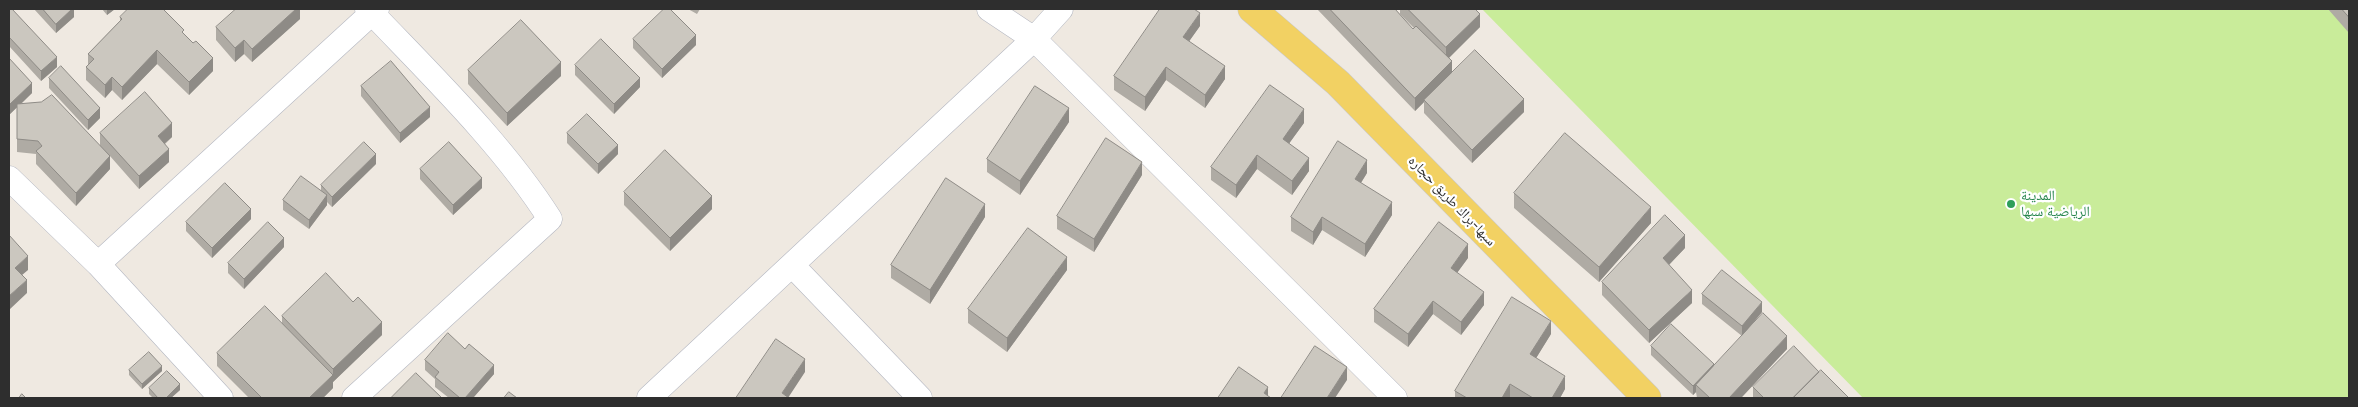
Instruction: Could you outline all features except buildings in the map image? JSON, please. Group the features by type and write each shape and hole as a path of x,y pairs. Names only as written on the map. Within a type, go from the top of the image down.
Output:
{"main road":[{"name":"سبها-براك طريق حجاره","path":"1252,9 1338,83 1639,396"}],"street":[{"path":"989,9 1034,39 1395,398"},
{"path":"649,398 1034,39 1061,9"},
{"path":"98,264 372,10 451,96 517,173 550,219 354,398"},
{"path":"9,178 98,264 221,398"},
{"path":"792,265 920,398"}],"green space":[{"name":"المدينة الرياضية سبها","path":"1482,9 2349,9 2349,398 1863,398"}],"place":[{"name":"المدينة الرياضية سبها","path":"2011,204"}]}
